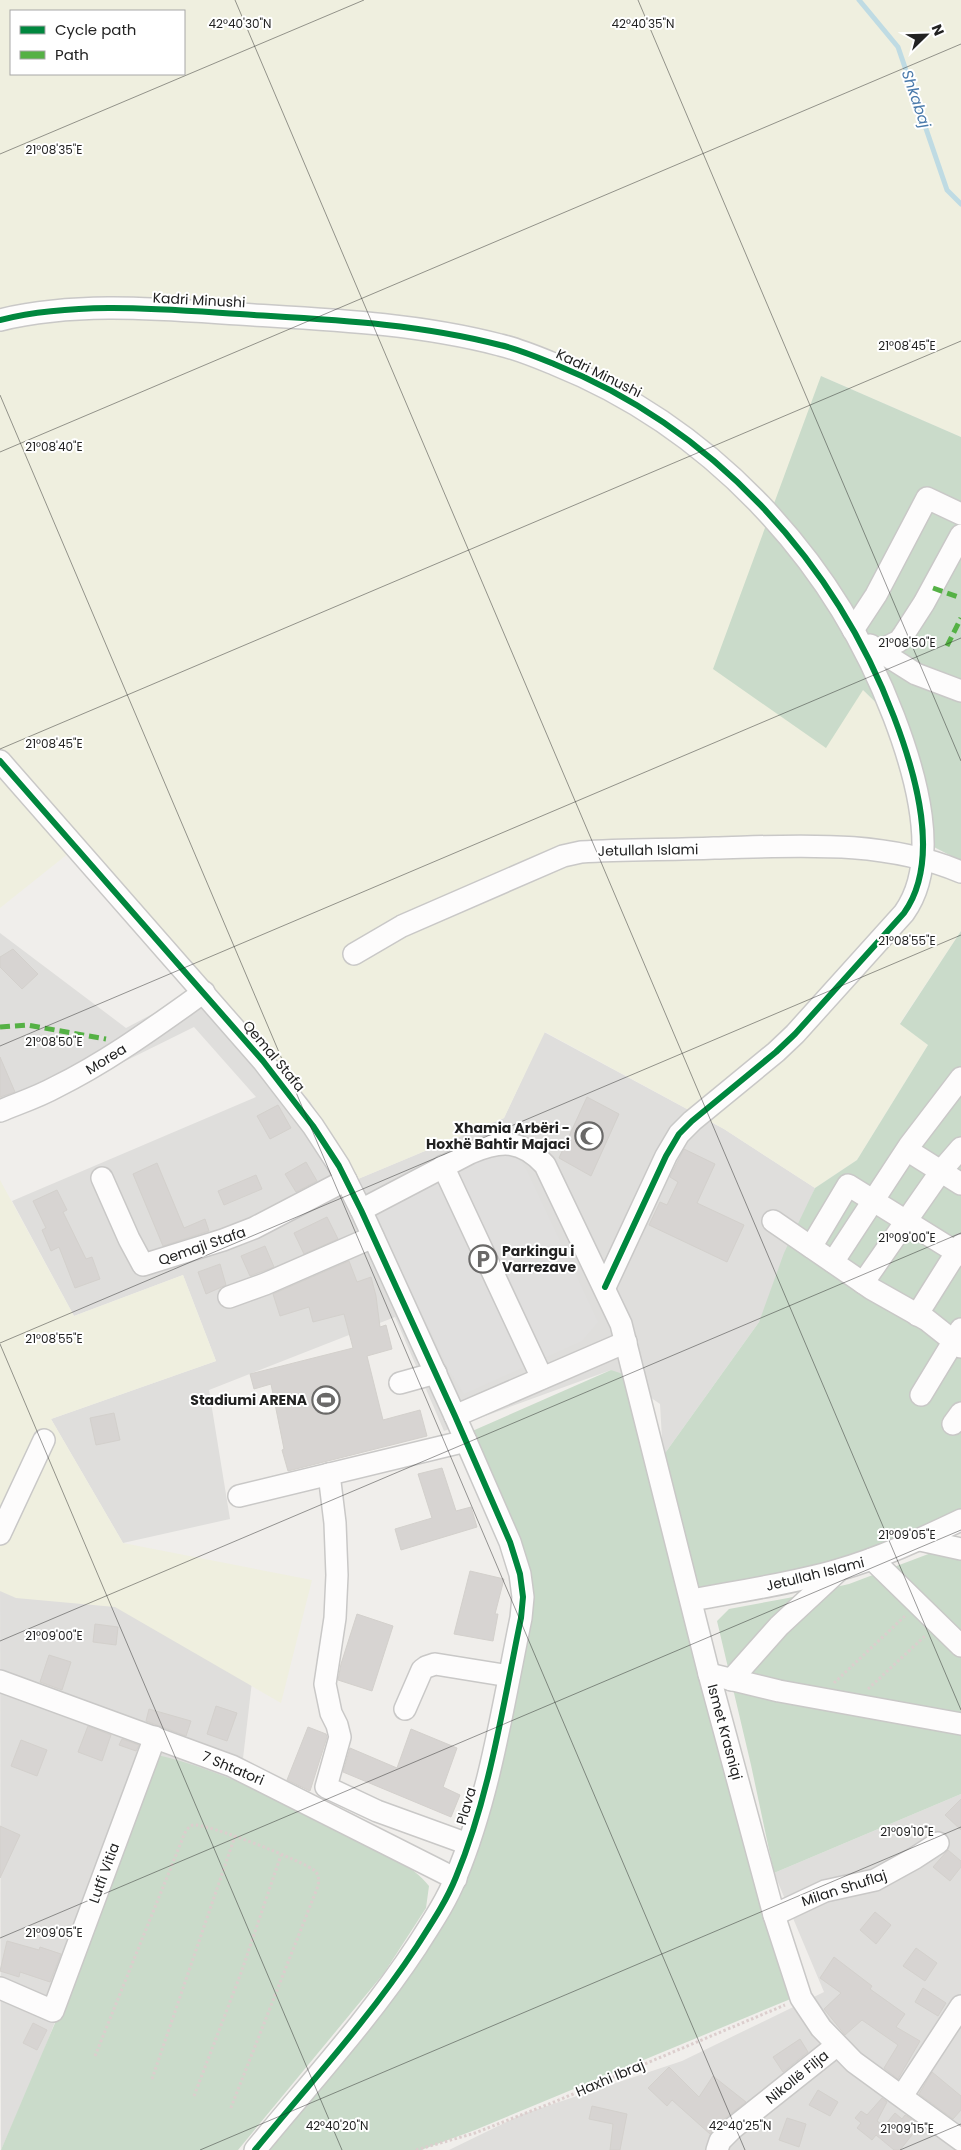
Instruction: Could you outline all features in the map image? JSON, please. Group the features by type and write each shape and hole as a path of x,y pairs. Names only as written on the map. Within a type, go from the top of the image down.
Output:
{"street":[{"name":"Kadri Minushi","path":"0,320 50,311 90,308 235,314 357,321 416,328 504,346 584,376 630,400 700,449 740,484 796,546 821,578 856,634 903,740 918,802 922,858 920,879 913,900 904,913 795,1034 776,1052 692,1120 679,1134 666,1156 605,1287"},
{"path":"961,514 927,498 856,634 916,674 961,691"},
{"path":"876,649 887,647 899,641 924,603 961,535"},
{"name":"Qemal Stafa","path":"0,761 204,992 295,1100 330,1151 346,1180 455,1416"},
{"name":"Jetullah Islami","path":"354,954 402,926 564,856 581,852 779,846 863,848 922,858 961,872"},
{"name":"Morea","path":"0,1111 55,1088 91,1069 204,992"},
{"path":"833,1262 907,1150 961,1078"},
{"path":"361,1210 478,1149 501,1143 514,1144 537,1156 552,1177 605,1287 621,1324 626,1342 455,1416"},
{"path":"863,1283 941,1171 961,1148"},
{"path":"907,1150 961,1184"},
{"path":"443,1166 542,1378"},
{"name":"Qemajl Stafa","path":"102,1178 143,1265 223,1240 254,1228 346,1180"},
{"path":"811,1247 848,1185 906,1221 960,1251 917,1315"},
{"path":"773,1221 863,1283 958,1338 921,1395"},
{"path":"229,1297 265,1284 373,1237"},
{"name":"Ismet Krasniqi","path":"626,1342 709,1674 774,1915 801,1998 809,2013 836,2046 854,2062 961,2140"},
{"path":"400,1383 436,1373"},
{"name":"Plava","path":"255,2150 399,1974 440,1910 456,1879 490,1768 520,1618 522,1596 520,1574 510,1542 455,1416"},
{"path":"0,1534 44,1440"},
{"path":"239,1496 466,1441"},
{"path":"329,1474 335,1523 337,1575 335,1618 326,1684 331,1713 340,1737 326,1787 377,1811 468,1844"},
{"name":"Jetullah Islami","path":"692,1600 806,1579 839,1570 920,1540 961,1520"},
{"path":"920,1540 961,1549"},
{"path":"872,1559 961,1646"},
{"path":"731,1680 779,1626 839,1570"},
{"path":"405,1709 422,1670 434,1664 509,1676"},
{"path":"709,1674 817,1699 961,1724"},
{"name":"7 Shtatori","path":"0,1681 232,1766 456,1879"},
{"name":"Lutfi Vitia","path":"0,1988 53,2011 155,1737"},
{"path":"324,1812 333,1790"},
{"name":"Milan Shuflaj","path":"774,1915 825,1891 875,1880 916,1858 938,1843"},
{"path":"902,2096 961,2006"},
{"name":"Nikollë Filja","path":"716,2150 720,2141 733,2128 836,2046"}],"path":[{"path":"817,1699 917,1604"},
{"path":"851,1705 938,1624"},
{"path":"95,2056 185,1832 196,1824 235,1836 304,1865 316,1872 319,1880 230,2110"},
{"path":"152,2079 235,1836"},
{"path":"194,2096 241,1973 281,1855"}],"shaded area":[{"path":"0,933 126,1028 209,984 310,1101 358,1179 504,1118 544,1032 724,1129 815,1188 759,1322 663,1456 660,1404 611,1370 444,1431 395,1317 209,1390 230,1519 123,1543 51,1419 216,1361 183,1275 74,1316 12,1201 256,1097 194,1027 0,1123"},
{"name":"Parkingu i Varrezave","path":"502,1153 518,1158 527,1171 598,1322 582,1341 464,1394 450,1372 384,1234 378,1217 388,1201 455,1168"},
{"path":"0,1559 255,1656 240,1784 158,1755 36,2071 1,2150"},
{"path":"961,1794 961,2150 449,2150 523,2114 682,2061 824,1992 774,1873"}],"green space":[{"path":"0,0 961,0 961,437 821,376 863,690 909,735 932,846 961,877 961,931 900,1023 928,1045 857,1160 815,1188 724,1129 545,1032 504,1118 358,1179 310,1101 84,841 0,908"},
{"path":"821,376 961,437 961,861 932,846 909,735 863,690 826,748 713,669"},
{"path":"961,931 961,1509 924,1528 810,1571 700,1591 663,1456 759,1322 784,1253 815,1188 857,1160 928,1045 900,1024"},
{"path":"0,1180 74,1316 183,1275 216,1361 51,1419 123,1543 312,1580 281,1703 115,1607 16,1598 0,1591"},
{"path":"611,1370 623,1374 793,1998 475,2130 421,2150 267,2150 343,2062 399,1991 444,1922 476,1858 493,1795 529,1609 470,1432"},
{"path":"961,1539 961,1794 774,1873 717,1621 729,1609 849,1584 931,1553"},
{"path":"158,1755 184,1762 236,1781 311,1816 397,1860 422,1878 429,1886 426,1908 384,1973 238,2150 1,2150 61,2009"}],"building":[{"path":"13,949 38,974 22,989 0,967 0,957"},
{"path":"0,1057 15,1092 0,1097"},
{"name":"Xhamia Arbëri - Hoxhë Bahtir Majaci","path":"587,1097 619,1114 591,1176 559,1158"},
{"path":"278,1105 291,1128 270,1139 257,1116"},
{"path":"684,1149 715,1164 697,1203 744,1225 727,1262 649,1225 660,1202 667,1205 678,1182 670,1177"},
{"path":"306,1162 317,1181 296,1192 285,1174"},
{"path":"157,1163 184,1228 205,1219 209,1231 163,1246 133,1174"},
{"path":"256,1175 262,1189 224,1205 218,1191"},
{"path":"57,1190 67,1210 63,1212 86,1259 92,1257 100,1279 75,1288 59,1247 51,1251 42,1230 46,1228 33,1201"},
{"path":"327,1217 338,1239 304,1254 294,1233"},
{"path":"265,1246 274,1267 250,1276 241,1256"},
{"path":"349,1261 357,1282 371,1277 376,1296 380,1327 386,1325 392,1349 367,1356 383,1420 420,1410 427,1436 288,1471 282,1450 284,1449 271,1384 254,1389 250,1374 353,1348 344,1314 313,1322 309,1307 280,1316 273,1294"},
{"path":"220,1264 226,1285 206,1294 198,1272"},
{"path":"114,1413 120,1440 96,1445 90,1418"},
{"path":"442,1468 456,1511 471,1507 477,1527 401,1550 395,1529 432,1518 418,1474"},
{"path":"470,1571 504,1579 495,1614 498,1614 493,1641 454,1634"},
{"path":"357,1614 393,1626 372,1691 338,1680 341,1664"},
{"path":"95,1624 118,1627 116,1645 93,1642"},
{"path":"49,1655 71,1662 62,1690 40,1682"},
{"path":"216,1706 237,1713 227,1741 207,1734"},
{"path":"149,1709 191,1721 186,1736 146,1721"},
{"path":"88,1726 111,1735 102,1761 78,1752"},
{"path":"308,1727 326,1734 327,1737 310,1791 287,1780"},
{"path":"411,1729 457,1748 443,1787 460,1795 451,1817 343,1772 350,1748 397,1768"},
{"path":"122,1739 139,1745 136,1751 119,1745"},
{"path":"21,1740 47,1750 37,1776 11,1766"},
{"path":"961,1799 961,1830 945,1815"},
{"path":"0,1826 20,1835 0,1878"},
{"path":"948,1850 961,1861 961,1867 950,1881 933,1867"},
{"path":"875,1912 891,1925 876,1944 860,1930"},
{"path":"7,1941 39,1950 40,1947 61,1954 50,1982 20,1972 19,1977 0,1971"},
{"path":"916,1948 937,1963 925,1981 903,1966"},
{"path":"834,1957 872,1986 870,1989 905,2014 896,2027 920,2041 898,2079 884,2068 898,2045 862,2020 845,2035 824,2009 841,1993 820,1978"},
{"path":"923,1988 946,2003 938,2016 915,2002"},
{"path":"33,2023 47,2030 37,2050 23,2043"},
{"path":"800,2039 808,2052 783,2072 773,2057"},
{"path":"669,2067 699,2097 713,2076 746,2102 724,2119 710,2134 672,2100 667,2106 648,2088"},
{"path":"932,2072 961,2096 961,2110 953,2119 919,2094"},
{"path":"818,2090 838,2102 830,2116 809,2105"},
{"path":"882,2098 887,2102 877,2121 884,2126 895,2113 902,2119 905,2115 920,2125 900,2150 894,2150 876,2135 872,2140 857,2128 861,2123 855,2118 861,2111 867,2115"},
{"path":"592,2106 627,2114 620,2150 610,2150 613,2124 589,2119"},
{"path":"787,2118 806,2124 799,2147 779,2140"}],"waterway":[{"name":"Shkabaj","path":"859,0 898,47 947,190 961,204"}],"marked path":[{"path":"933,588 961,598"},
{"path":"947,646 961,618"},
{"path":"0,1027 27,1025 106,1039"}],"cycle path":[{"path":"0,320 62,310 94,308 158,309 378,324 439,332 521,351 554,364 611,391 665,424 715,462 760,505 801,552 838,604 869,659 894,717 910,763 921,816 923,842 921,868 915,892 904,913 795,1034 679,1134 666,1156 605,1287"},
{"path":"0,761 263,1061 313,1126 339,1166 455,1416 510,1542 520,1574 523,1597 521,1618 487,1782 468,1846 452,1886 438,1913 399,1973 339,2050 255,2150"}],"place":[{"name":"Xhamia Arbëri - Hoxhë Bahtir Majaci","path":"589,1136"},
{"name":"Parkingu i Varrezave","path":"483,1259"},
{"name":"Stadiumi ARENA","path":"326,1400"}]}
